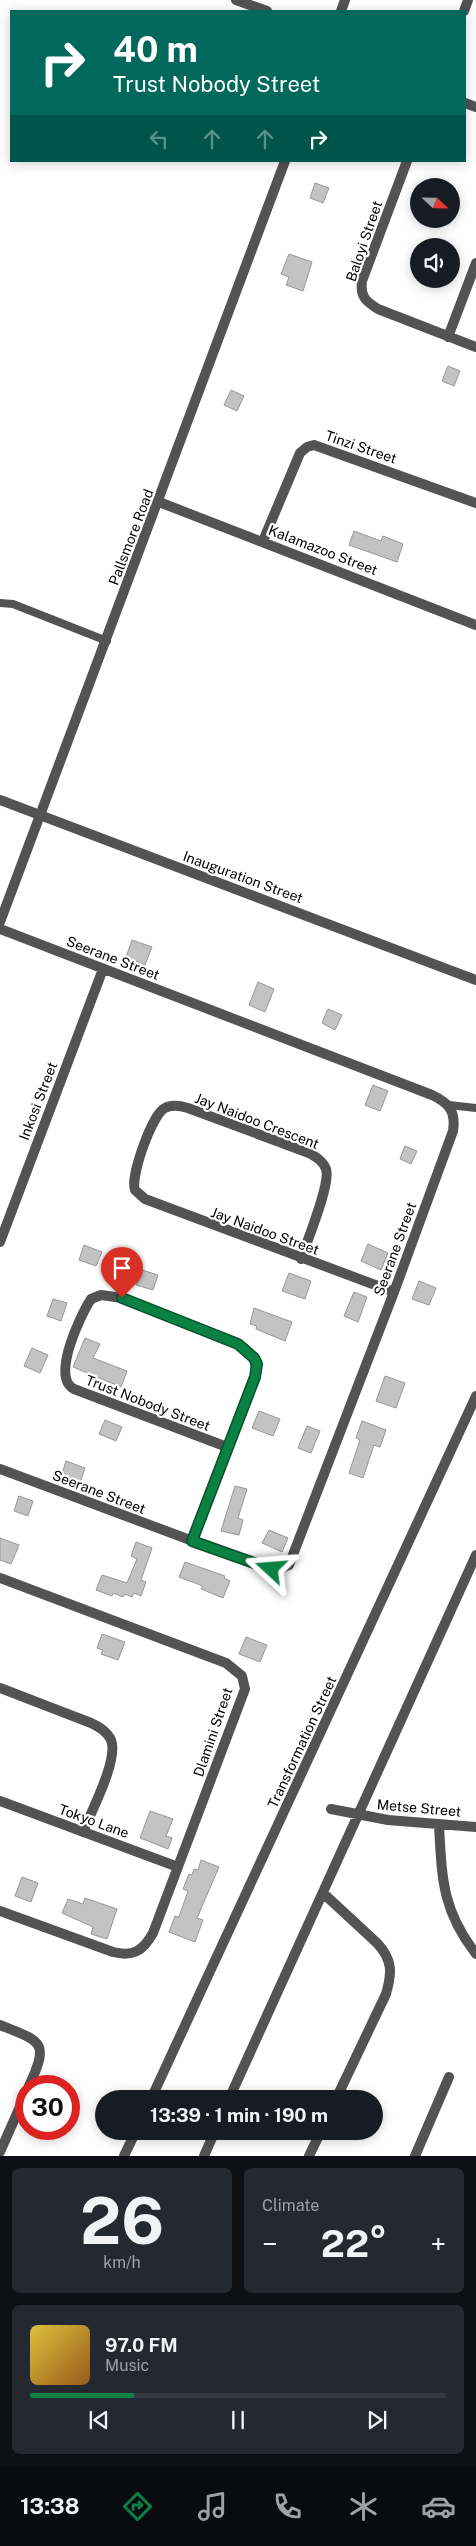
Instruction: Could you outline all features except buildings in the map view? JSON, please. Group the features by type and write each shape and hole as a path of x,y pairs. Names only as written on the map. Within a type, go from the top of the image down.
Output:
{"street":[{"path":"236,0 264,10"},
{"name":"Pallsmore Road","path":"0,922 159,502 285,162"},
{"name":"Baloyi Street","path":"407,162 364,277 362,295 365,301 378,308 476,347"},
{"path":"448,336 476,263"},
{"name":"Tinzi Street","path":"263,541 300,452 314,445 476,503"},
{"name":"Kalamazoo Street","path":"159,502 476,625"},
{"name":"Inauguration Street","path":"0,800 476,980"},
{"name":"Seerane Street","path":"0,929 432,1095 449,1105 453,1111 455,1121 394,1292 289,1565 280,1569 271,1569 0,1469"},
{"name":"Inkosi Street","path":"0,1242 103,969"},
{"name":"Jay Naidoo Crescent","path":"133,1185 134,1174 153,1122 161,1110 170,1106 188,1108 316,1156 325,1166 326,1180 301,1259"},
{"name":"Jay Naidoo Street","path":"133,1185 139,1195 152,1203 394,1292"},
{"name":"Trust Nobody Street","path":"192,1541 257,1370 257,1364 250,1352 238,1344 122,1298 101,1294 91,1299 65,1360 64,1375 66,1384 74,1389 227,1447"},
{"name":"Transformation Street","path":"155,2090 476,1396"},
{"path":"234,2090 476,1555"},
{"name":"Dlamini Street","path":"0,1578 217,1659 232,1667 242,1676 245,1689 153,1933 137,1953 113,1952 0,1911"},
{"path":"0,1688 91,1722 100,1728 111,1741 112,1757 84,1832"},
{"name":"Tokyo Lane","path":"0,1801 178,1867"},
{"name":"Metse Street","path":"331,1809 359,1815 439,1825 476,1826"},
{"path":"439,1825 443,1885 448,1906 455,1923 476,1954"},
{"path":"323,1893 381,1948 391,1964 392,1976 386,1994 340,2090"},
{"path":"0,2026 30,2037 39,2048 40,2061 34,2075"},
{"path":"415,2156 449,2077"},
{"path":"0,2152 15,2117"},
{"path":"124,2156 132,2140"},
{"path":"204,2156 211,2140"},
{"path":"309,2156 317,2140"}],"lane":[{"path":"0,603 12,604 106,641"},
{"path":"449,1105 476,1108"}],"route":[{"path":"122,1298 238,1344 250,1352 254,1358 257,1364 255,1377 192,1541 271,1569"}]}
